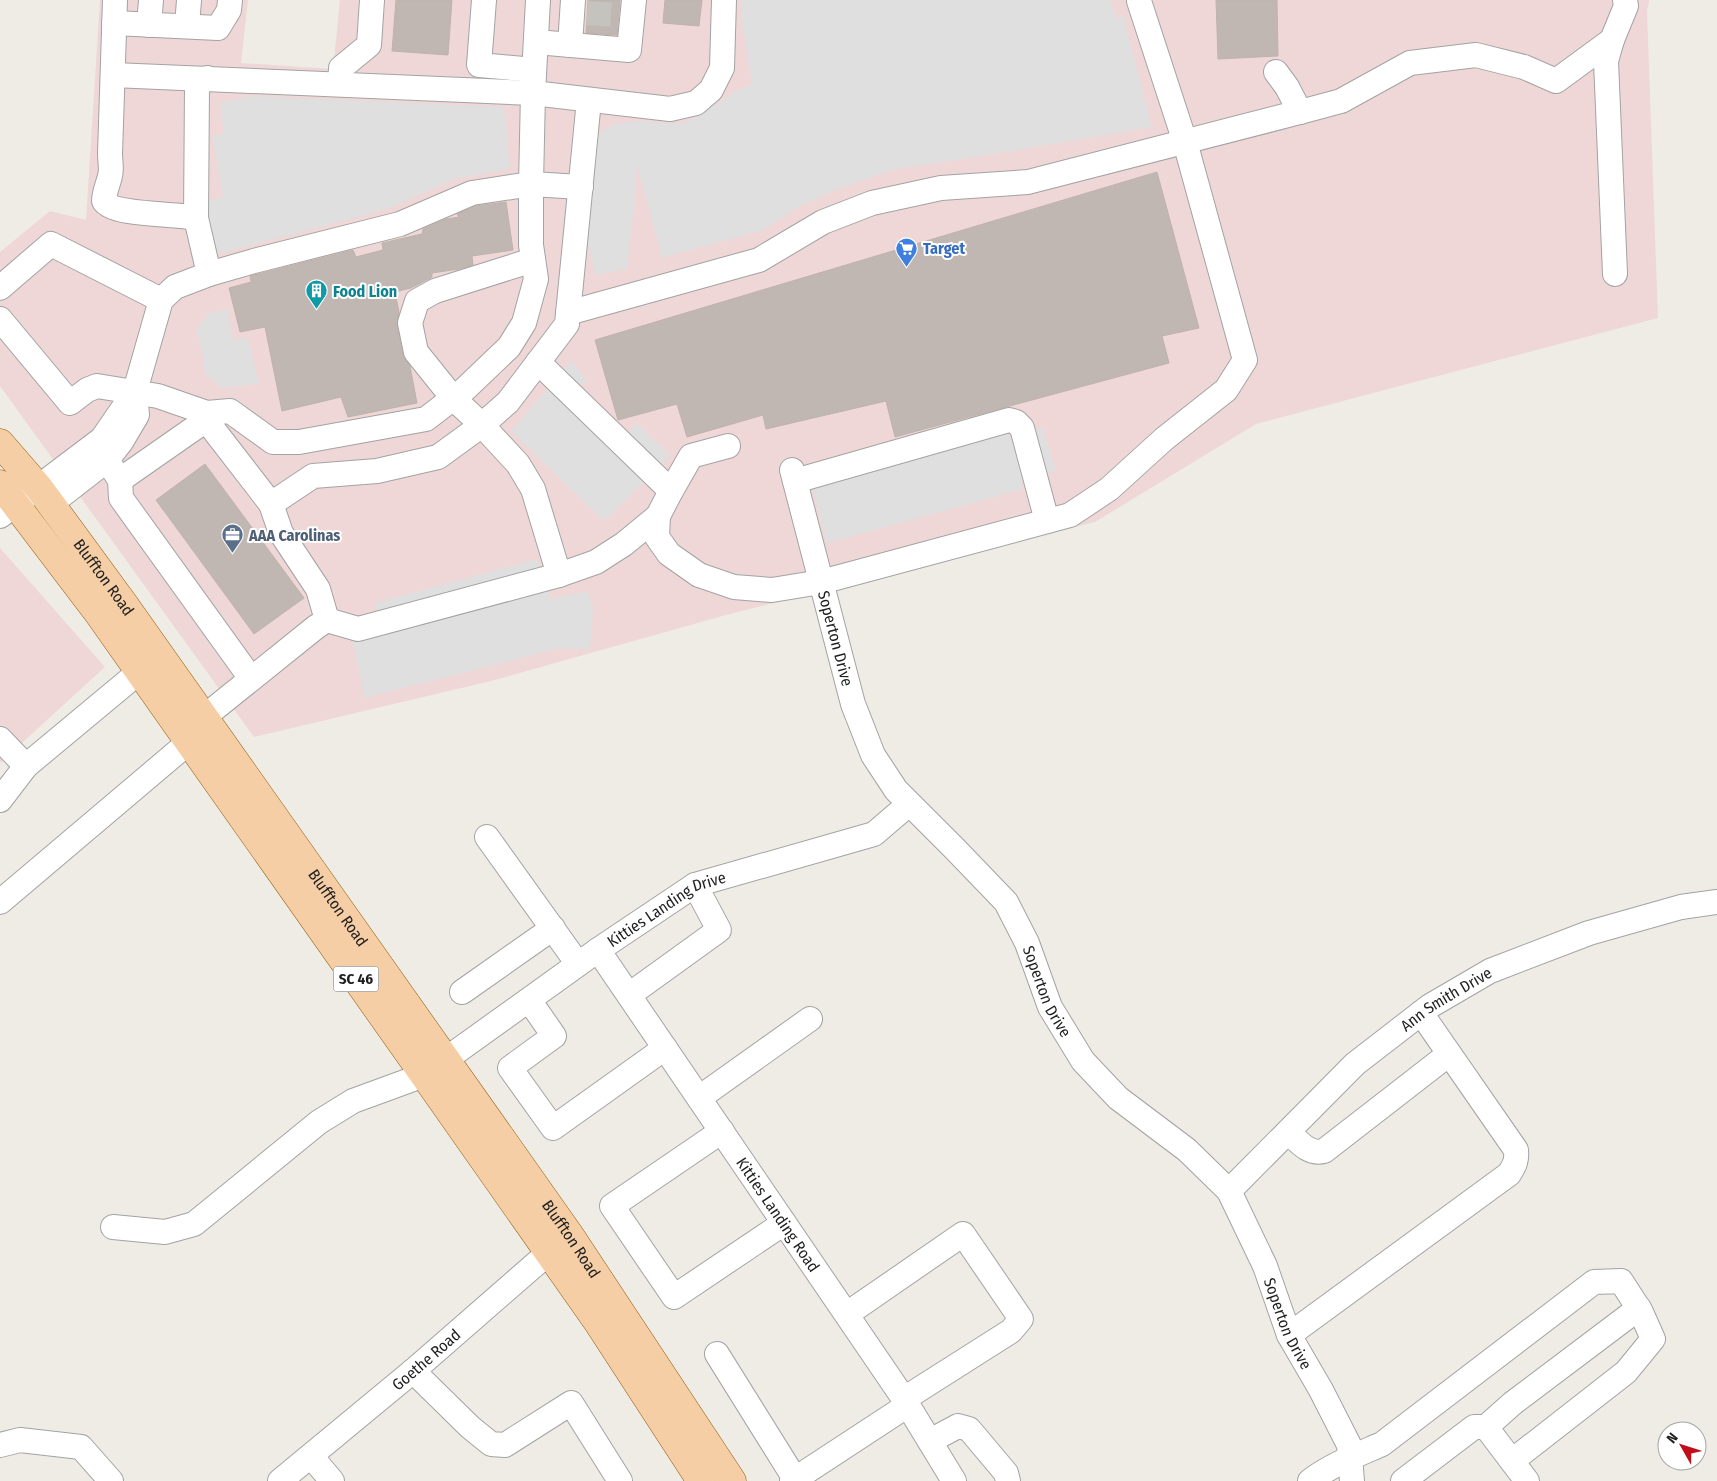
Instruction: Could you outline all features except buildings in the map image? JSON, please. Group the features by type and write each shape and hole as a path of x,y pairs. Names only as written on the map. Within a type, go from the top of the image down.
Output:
{"main road":[{"name":"Bluffton Road","path":"0,443 38,488 204,717 435,1068 548,1253 640,1384 701,1481"},
{"name":"Bluffton Road","path":"5,502 98,613 189,742 435,1068 569,1234 732,1481"}],"street":[{"path":"149,24 151,0"},
{"path":"187,26 189,0"},
{"path":"196,218 184,215 118,210 107,206 104,201 104,190 111,170 115,11 149,24 218,28 229,10 230,0"},
{"path":"340,84 341,68 369,45 372,0"},
{"path":"484,0 479,65 589,100 670,109 696,103 711,90 722,68 724,0"},
{"path":"0,319 70,403 87,390 98,386 135,391 158,396 207,413 230,411 273,442 299,442 426,419 465,389 509,347 524,323 536,279 531,245 531,184 538,0"},
{"path":"658,516 658,537 669,554 699,575 734,587 772,590 821,582 1070,515 1109,489 1164,439 1226,390 1245,360 1186,142 1139,0"},
{"path":"1616,274 1606,61 1612,40 1626,6 1625,0"},
{"path":"570,45 577,8"},
{"path":"536,42 629,50 628,10"},
{"path":"568,313 759,260 823,222 872,203 942,188 1028,182 1341,102 1410,63 1476,55 1524,67 1556,81 1612,40"},
{"path":"1276,72 1287,87 1300,112"},
{"path":"114,75 340,84 534,81"},
{"path":"207,78 197,86 196,218 209,274"},
{"path":"271,504 313,476 378,470 438,457 482,425 508,402 567,324 589,100"},
{"path":"5,502 38,488 102,439 135,391 161,300 175,287 209,274 263,258 400,224 472,193 531,184 581,188"},
{"path":"0,288 52,244 161,300"},
{"path":"533,260 435,291 418,301 410,323 416,352 453,398 482,425 518,464 533,489 559,575"},
{"path":"538,362 671,491"},
{"path":"38,488 62,495 106,460 121,442 137,415 135,391"},
{"path":"120,480 196,427 207,413"},
{"path":"207,413 213,429 271,504 281,533 318,589 327,620"},
{"name":"Soperton Drive","path":"1048,521 1022,428 1016,422 1009,420 794,475 853,704 873,755 896,790 1006,902 1027,943 1050,1007 1083,1061 1118,1098 1187,1150 1230,1191 1265,1266 1288,1335 1321,1390 1350,1445 1352,1481"},
{"path":"204,717 327,620 358,629 559,575 596,562 624,544 658,516 692,456 728,446"},
{"path":"106,460 120,480 121,498 252,678"},
{"path":"0,800 26,766 139,672"},
{"path":"0,739 26,766"},
{"path":"0,902 189,742"},
{"name":"Kitties Landing Drive","path":"113,1227 165,1232 194,1224 319,1122 353,1101 435,1068 578,964 695,885 874,834 910,804"},
{"path":"488,837 578,964"},
{"path":"628,995 719,930 695,885"},
{"name":"Ann Smith Drive","path":"1230,1191 1355,1064 1430,1006 1490,971 1588,933 1681,907 1717,902"},
{"path":"462,992 553,928"},
{"name":"Kitties Landing Road","path":"598,950 906,1402 954,1481"},
{"path":"529,1000 554,1036 510,1068 553,1128 665,1048"},
{"path":"1288,1335 1508,1174 1515,1166 1516,1150 1421,1013"},
{"path":"699,1098 810,1020"},
{"path":"1288,1132 1312,1152 1324,1151 1449,1054"},
{"path":"722,1131 612,1206 674,1297 784,1223"},
{"name":"Goethe Road","path":"280,1481 413,1371 569,1234"},
{"path":"717,1354 793,1480 1011,1331 1021,1319 963,1234 847,1314"},
{"path":"1310,1481 1350,1458 1382,1444 1594,1282 1621,1281 1639,1308 1653,1338 1626,1372 1512,1461"},
{"path":"1403,1481 1474,1427 1486,1427 1513,1403 1639,1308"},
{"path":"413,1371 470,1427 491,1444 505,1445 571,1403 620,1481"},
{"path":"930,1441 958,1426 969,1429 1006,1473 1008,1481"},
{"path":"1486,1427 1528,1481"},
{"path":"0,1445 20,1440 81,1447 111,1481"},
{"path":"311,1456 332,1481"}],"shaded area":[{"path":"100,0 248,0 241,63 333,69 340,0 1649,0 1647,11 1658,318 1256,424 1095,522 726,615 491,681 254,737 0,386 0,252 50,211 86,220"},
{"path":"742,0 1110,0 1117,19 1123,15 1152,127 895,169 846,186 802,205 763,230 662,258 638,169 636,168 627,269 595,275 587,236 594,142 604,130 617,123 641,121 681,124 699,116 734,92 752,84 741,15"},
{"path":"250,96 504,107 510,169 455,179 387,209 217,254 205,201 223,197 212,135 224,134 220,103"},
{"path":"227,309 233,340 248,338 259,384 222,388 206,375 197,329 208,314"},
{"path":"571,361 587,380 578,390 627,435 636,423 671,456 604,521 511,431"},
{"path":"1042,428 1056,470 1021,482 1023,489 827,543 811,484 1007,431 1010,437"},
{"path":"0,548 105,667 0,763"},
{"path":"537,559 551,599 588,591 593,608 590,649 556,649 365,698 352,640 354,622 378,614 375,603"}],"tunnel":[{"path":"587,13 619,15"}],"place":[{"name":"Target","path":"907,267"},
{"name":"Food Lion","path":"317,310"},
{"name":"AAA Carolinas","path":"233,554"}]}
